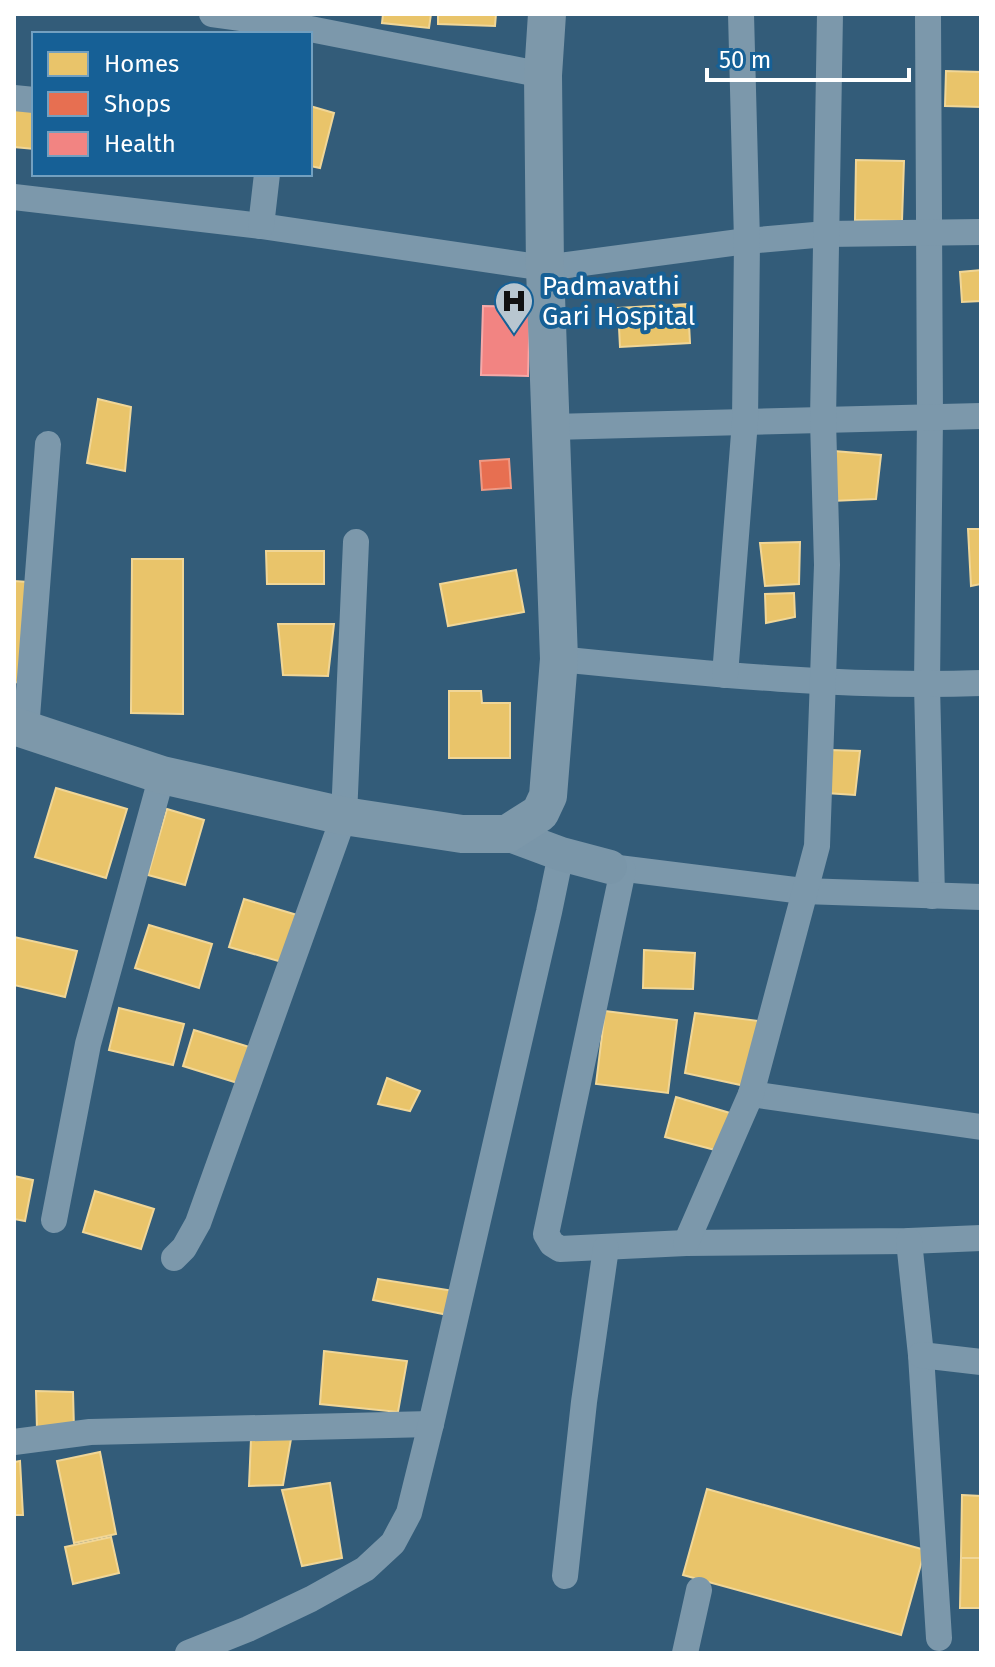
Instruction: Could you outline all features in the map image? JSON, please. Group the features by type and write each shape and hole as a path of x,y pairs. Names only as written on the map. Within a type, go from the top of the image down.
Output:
{"highway":[{"path":"20,728 162,775 344,816 462,834 507,834 540,813 548,796 559,659 545,268 543,75 547,14"}],"main road":[{"path":"507,834 593,862"}],"street":[{"path":"212,14 284,29"},
{"path":"725,675 745,421 747,241 741,14"},
{"path":"686,1243 751,1094 817,846 827,565 823,420 830,14"},
{"path":"928,14 930,418 927,685 932,896"},
{"path":"312,34 543,75"},
{"path":"261,226 267,176"},
{"path":"14,197 261,226 545,268 747,241 826,234 981,232"},
{"path":"552,427 981,416"},
{"path":"20,728 48,444"},
{"path":"174,1258 184,1248 198,1223 344,816 356,542"},
{"path":"559,659 725,675 927,685 981,683"},
{"path":"54,1220 88,1044 162,775"},
{"path":"593,862 803,891 981,897"},
{"path":"593,862 546,1234 552,1244 560,1249 686,1243 981,1238"},
{"path":"188,1653 248,1629 365,1569 393,1543 409,1513 549,912 593,862"},
{"path":"751,1094 981,1127"},
{"path":"909,1241 921,1355 939,1638"},
{"path":"565,1576 584,1402 606,1248"},
{"path":"921,1355 981,1362"},
{"path":"14,1442 90,1432 431,1424"},
{"path":"685,1653 699,1590"}],"building: Homes":[{"path":"383,14 431,14 429,28 382,23"},
{"path":"438,14 496,14 495,26 438,24"},
{"path":"946,71 981,72 981,107 945,106"},
{"path":"32,101 32,149 14,147 14,103"},
{"path":"312,107 334,113 320,168 312,166"},
{"path":"856,160 904,161 902,221 855,220"},
{"path":"981,270 981,301 962,302 960,272"},
{"path":"688,304 690,343 620,347 618,308"},
{"path":"98,399 131,407 125,471 87,463"},
{"path":"834,451 881,455 876,499 832,501"},
{"path":"968,529 981,529 981,584 971,586"},
{"path":"800,542 799,584 765,586 760,543"},
{"path":"266,551 324,551 324,584 267,584"},
{"path":"132,559 183,559 183,714 131,713"},
{"path":"516,570 524,612 448,626 440,584"},
{"path":"14,581 28,582 23,683 14,682"},
{"path":"794,593 795,617 766,623 765,594"},
{"path":"278,624 334,624 328,676 283,675"},
{"path":"449,691 481,691 482,703 510,703 510,758 449,758"},
{"path":"831,750 860,751 855,795 826,793"},
{"path":"56,788 127,809 106,878 35,857"},
{"path":"167,809 204,820 185,885 148,875"},
{"path":"244,899 297,915 282,962 229,947"},
{"path":"149,925 212,944 199,988 135,968"},
{"path":"14,937 77,951 65,997 14,985"},
{"path":"644,950 695,953 693,989 643,988"},
{"path":"119,1008 184,1024 173,1065 109,1050"},
{"path":"605,1011 677,1020 668,1093 596,1084"},
{"path":"695,1013 759,1021 745,1086 685,1073"},
{"path":"194,1030 256,1049 244,1085 183,1066"},
{"path":"387,1078 420,1091 410,1111 378,1104"},
{"path":"676,1097 730,1113 719,1151 665,1137"},
{"path":"14,1176 33,1180 25,1221 14,1219"},
{"path":"95,1191 154,1209 141,1249 83,1232"},
{"path":"378,1279 454,1291 448,1315 373,1300"},
{"path":"324,1351 407,1361 398,1412 320,1404"},
{"path":"36,1391 73,1392 74,1429 37,1430"},
{"path":"251,1439 291,1439 283,1485 249,1486"},
{"path":"100,1452 116,1534 74,1543 57,1461"},
{"path":"20,1461 23,1515 14,1515 14,1462"},
{"path":"330,1483 342,1558 302,1566 282,1490"},
{"path":"707,1489 925,1550 901,1635 683,1575"},
{"path":"962,1495 981,1496 981,1558 961,1558"},
{"path":"111,1537 119,1573 73,1584 65,1547"},
{"path":"961,1558 981,1558 981,1608 960,1608"}],"building: Shops":[{"path":"509,459 511,488 482,490 480,461"}],"building: Health":[{"path":"483,306 530,307 528,376 481,375"}],"place":[{"name":"Padmavathi Gari Hospital","path":"514,335"}]}
